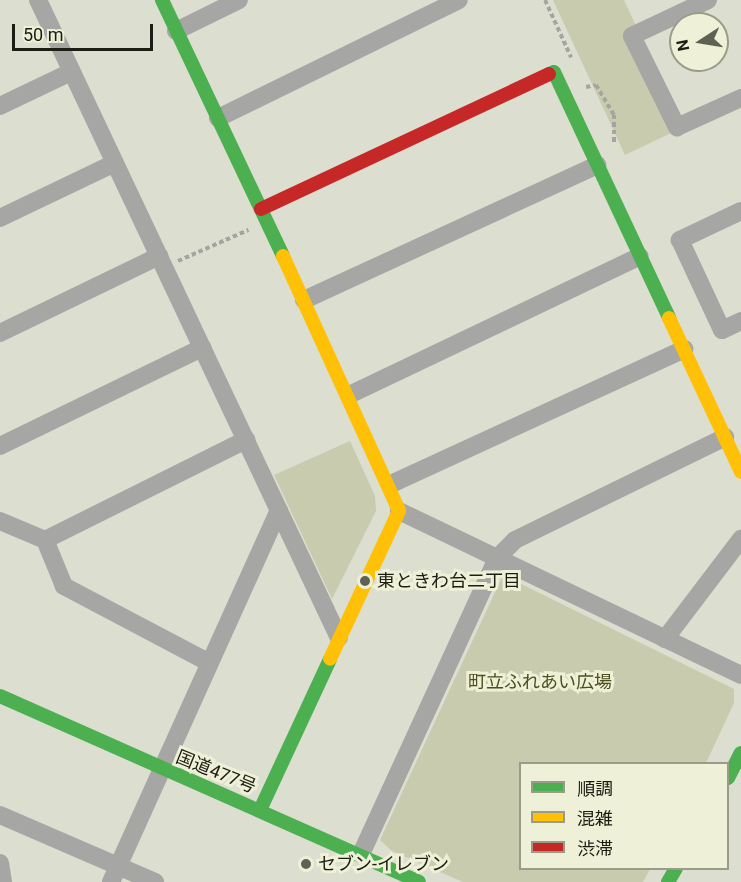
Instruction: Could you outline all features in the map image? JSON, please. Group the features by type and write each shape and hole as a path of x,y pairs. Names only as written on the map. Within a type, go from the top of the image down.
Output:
{"main road":[{"path":"162,0 391,484 399,511 261,810"},
{"path":"264,216 554,72 741,472"},
{"name":"国道477号","path":"0,696 162,770 361,854 419,882"},
{"path":"729,776 741,753"}],"street":[{"path":"38,0 339,638"},
{"path":"176,31 239,0"},
{"path":"218,118 459,0"},
{"path":"708,0 632,36 677,127 741,98"},
{"path":"0,105 72,72"},
{"path":"0,218 115,164"},
{"path":"304,300 597,165"},
{"path":"741,211 680,240 722,330 741,321"},
{"path":"349,395 640,256"},
{"path":"0,333 161,261"},
{"path":"0,446 202,348"},
{"path":"391,484 684,349"},
{"path":"361,854 497,558 515,540 725,437"},
{"path":"45,540 246,440"},
{"path":"114,874 162,770 206,661 279,510"},
{"path":"399,511 741,675"},
{"path":"0,521 45,540 64,586 206,661"},
{"path":"665,639 741,539"},
{"path":"0,815 114,874 155,882"},
{"path":"0,863 3,882"}],"path":[{"path":"161,261 264,216"}],"green space":[{"path":"553,0 624,0 636,26 624,32 671,133 625,155"},
{"path":"350,441 375,496 376,511 332,599 274,475"},
{"name":"町立ふれあい広場","path":"503,575 734,689 734,703 706,762 519,762 519,870 649,870 643,882 463,882 392,851 380,840"}],"traffic: fast":[{"path":"162,0 283,256"},
{"path":"549,74 554,72 669,318"},
{"path":"260,810 330,659"},
{"path":"0,696 419,882"},
{"path":"729,776 741,753"},
{"path":"668,882 675,870"}],"traffic: slow":[{"path":"283,256 399,511 330,659"},
{"path":"669,318 741,472"}],"traffic: jam":[{"path":"261,209 549,74"}],"place":[{"name":"東ときわ台二丁目","path":"365,581"},
{"name":"セブン-イレブン","path":"306,864"}]}
